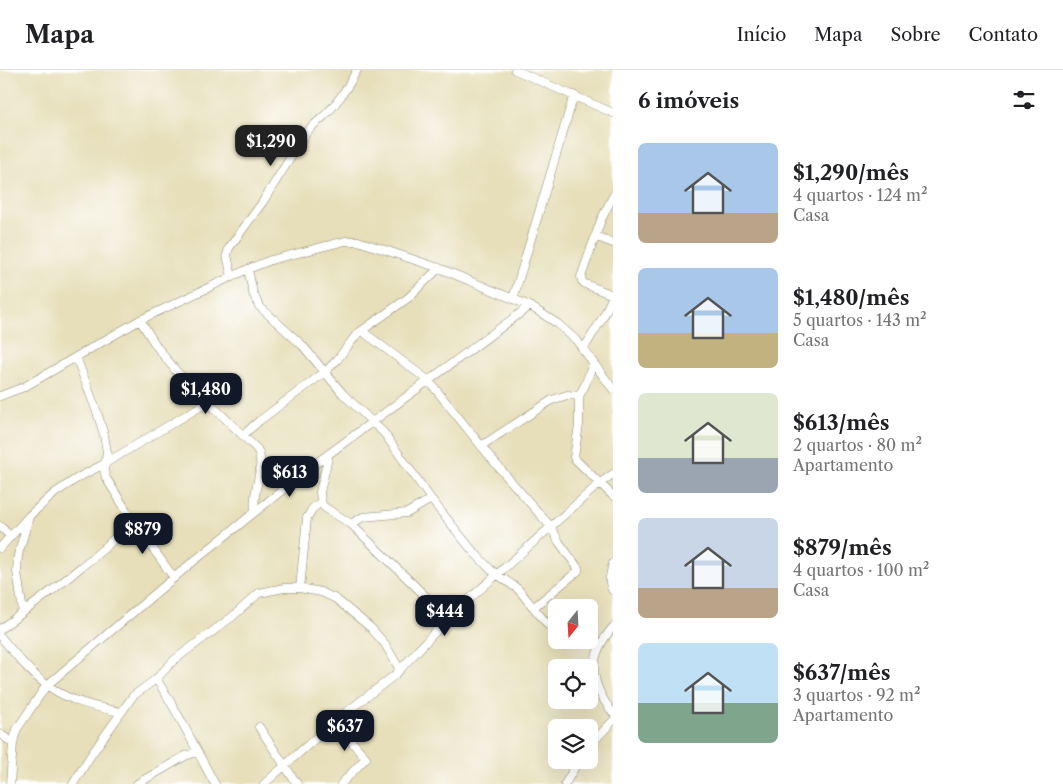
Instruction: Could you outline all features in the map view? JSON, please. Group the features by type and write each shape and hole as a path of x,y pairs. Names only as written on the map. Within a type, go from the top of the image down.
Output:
{"street":[{"path":"232,277 227,255 229,248 262,203 306,132 324,116 345,92 357,70"},
{"path":"515,70 613,113"},
{"path":"513,299 574,95"},
{"path":"583,350 604,317 613,296 585,284 581,277 595,236 613,196"},
{"path":"595,236 613,243"},
{"path":"0,396 24,387 140,320 248,269 271,260 345,241 358,241 439,268 530,306 558,324 577,341 613,389"},
{"path":"243,435 325,372 353,339 408,298 439,268"},
{"path":"248,269 253,293 259,306 303,346 343,394 384,433 431,499 484,563 518,589 548,625"},
{"path":"10,784 13,743 17,730 46,686 255,511 372,421 530,306"},
{"path":"140,320 157,348 172,366 257,448 261,455 261,460 254,495 255,511"},
{"path":"362,331 429,381 481,446 551,527 579,570 534,607"},
{"path":"76,357 104,434 108,452 104,464 106,478 131,518 174,578"},
{"path":"593,364 585,385 578,396 579,425 574,457 613,496"},
{"path":"481,446 552,400 567,395 578,396"},
{"path":"0,548 30,515 55,493 208,402"},
{"path":"329,454 320,492 321,502 324,507 351,524 448,618"},
{"path":"264,784 336,720 400,670 448,618 600,483 613,474"},
{"path":"351,524 363,517 407,513 431,499"},
{"path":"300,588 307,518 312,509 321,502"},
{"path":"23,612 17,572 18,555 30,515"},
{"path":"0,629 95,556 118,535 131,518"},
{"path":"0,526 10,536"},
{"path":"613,562 609,578 613,591"},
{"path":"72,784 133,696 156,679 174,660 232,617 258,593 284,588 300,588 321,592 336,599 359,617 385,644 400,670"},
{"path":"613,627 599,647 594,663 594,678 606,705 613,713"},
{"path":"0,636 25,667 46,686 57,693 84,704 121,712"},
{"path":"156,679 178,713 215,784"},
{"path":"336,720 345,734 366,758 341,784"},
{"path":"598,737 613,721"},
{"path":"259,727 297,784"},
{"path":"0,734 13,743"},
{"path":"137,784 185,756 197,752"},
{"path":"565,784 574,769"}]}
